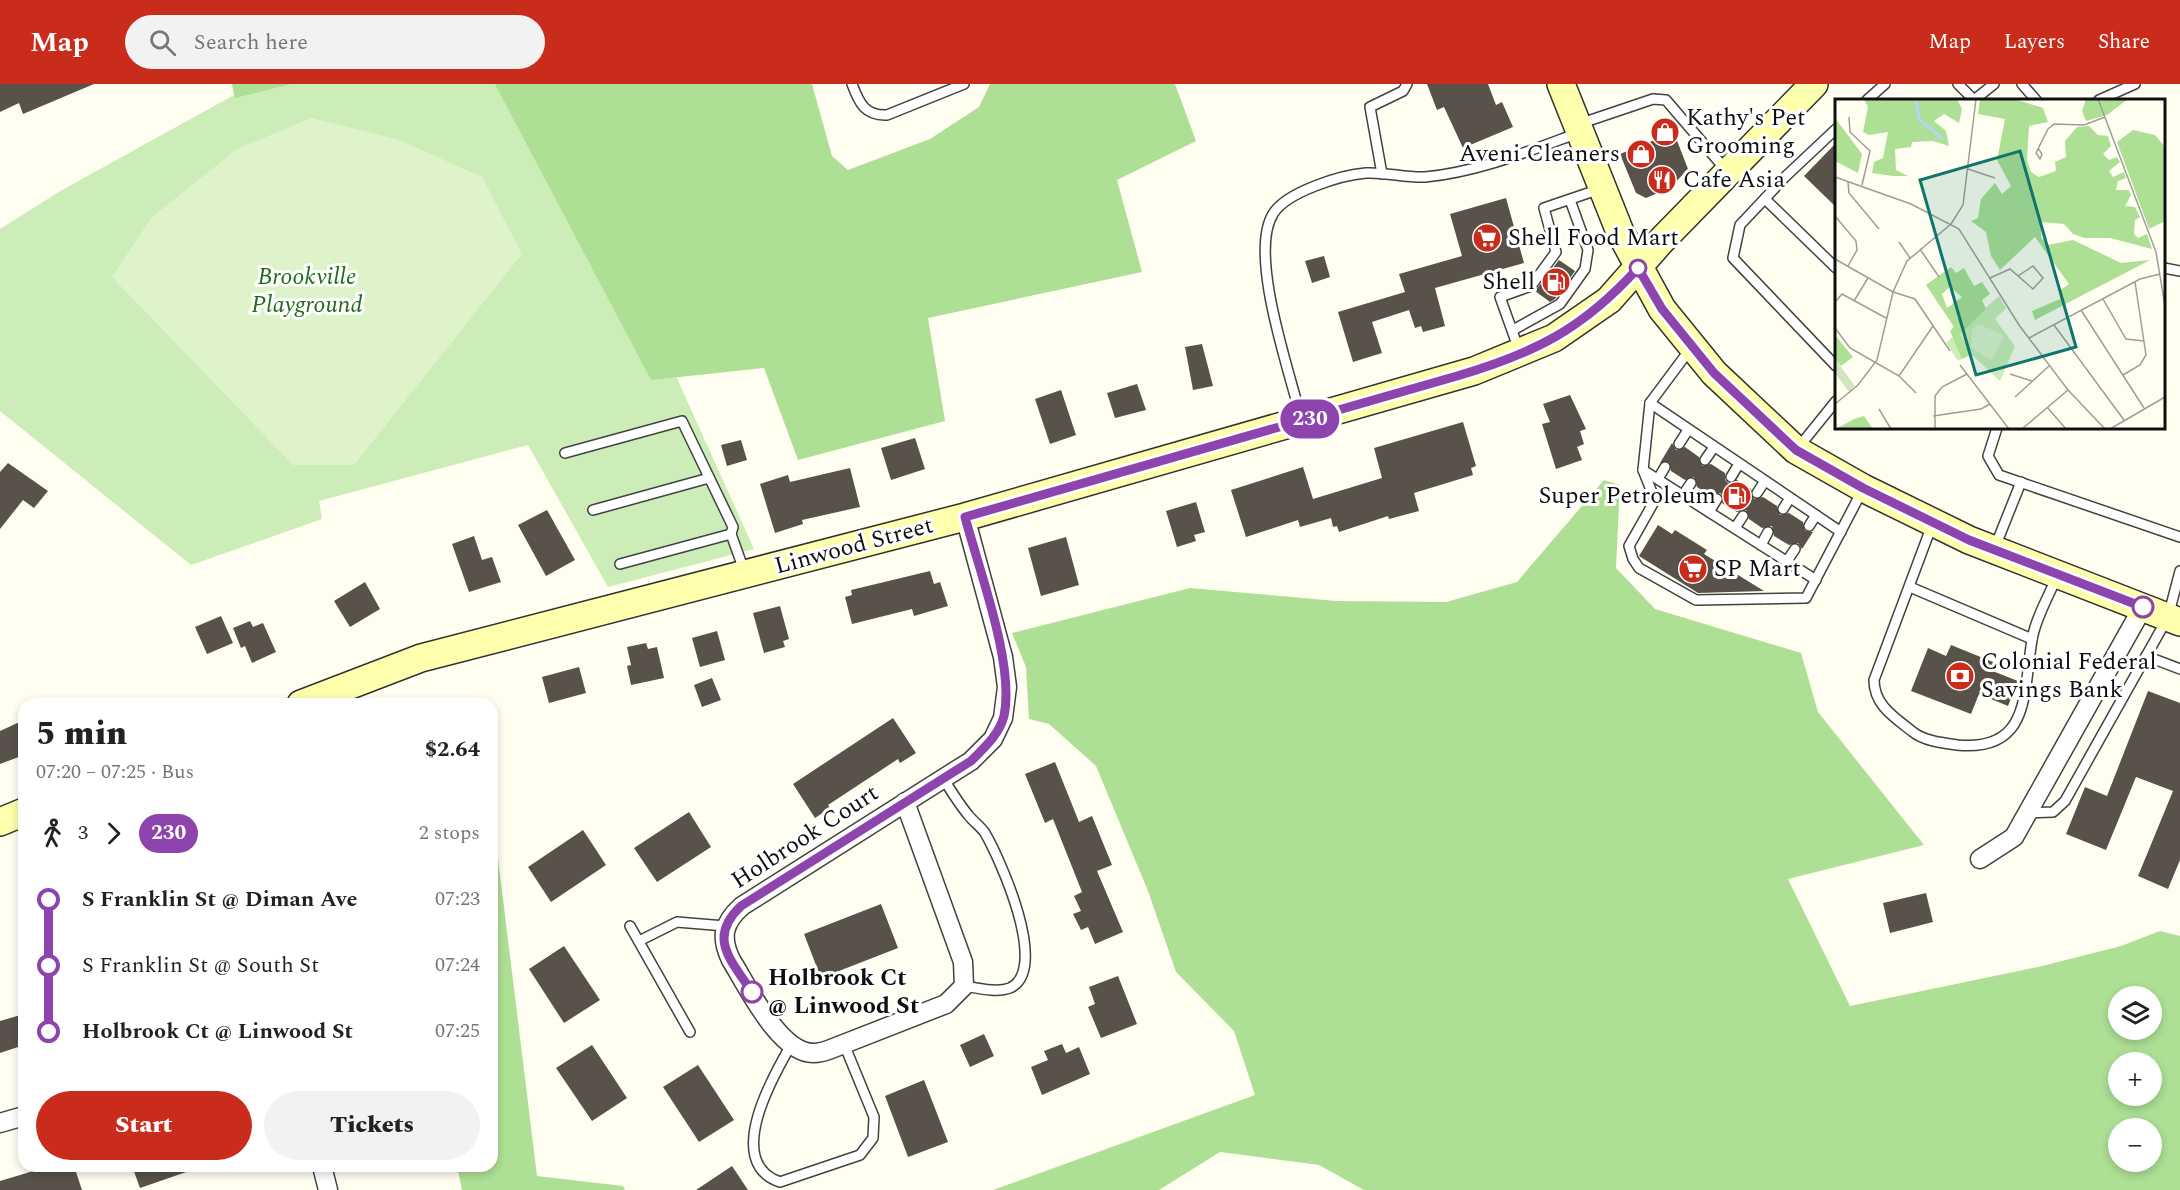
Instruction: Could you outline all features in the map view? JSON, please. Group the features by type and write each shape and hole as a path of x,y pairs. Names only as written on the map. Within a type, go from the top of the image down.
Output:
{"main road":[{"path":"1561,84 1602,189 1638,268 1662,309 1714,373 1796,450 1863,488 1933,522 1994,549 2174,619"},
{"name":"Linwood Street","path":"316,698 421,658 965,517 1474,371 1516,342 1554,338 1584,320 1609,300 1814,84"},
{"path":"0,822 18,814"}],"street":[{"name":"Holbrook Court","path":"791,1045 778,1034 731,960 724,947 725,926 741,906 971,761 993,739 1003,718 1007,687 1003,657 965,517"},
{"path":"1980,859 2014,837 2143,607"},
{"name":"Holbrook Court","path":"905,802 963,962 964,986"},
{"path":"791,1045 812,1053 844,1044 946,1004 964,986"},
{"path":"0,1123 18,1118"},
{"path":"324,1172 328,1190"}],"lane":[{"path":"852,84 864,110 874,115 887,115 964,84"},
{"path":"1382,174 1370,107 1403,91 1407,84"},
{"path":"1868,99 1885,84"},
{"path":"1958,84 1973,99"},
{"path":"1975,99 1994,84"},
{"path":"2022,84 2035,99"},
{"path":"2101,99 2135,84"},
{"path":"1302,421 1267,286 1266,243 1272,215 1284,201 1327,181 1365,173 1424,177 1498,162 1653,99 1666,100 1729,173"},
{"path":"1835,130 1740,225 1733,258 1835,365"},
{"path":"1570,200 1588,250 1585,269 1560,304 1516,342 1500,297 1531,286 1556,252 1544,208 1602,189"},
{"path":"1765,199 1835,267"},
{"path":"2165,268 2180,272"},
{"path":"1692,346 1650,403 1643,470 1655,500 1629,546 1639,568 1696,600 1806,598 1863,488"},
{"path":"1796,450 1835,402"},
{"path":"1650,403 1841,532"},
{"path":"565,453 682,421 733,527 731,534 746,575"},
{"path":"1997,429 1988,456 1999,475 2180,537"},
{"path":"1679,444 1688,430"},
{"path":"1705,460 1714,447"},
{"path":"1731,477 1740,464"},
{"path":"1658,479 1665,467"},
{"path":"1643,470 1816,580"},
{"path":"593,510 709,478"},
{"path":"1757,493 1765,481"},
{"path":"1994,549 2021,482"},
{"path":"1683,495 1691,483"},
{"path":"1783,509 1790,498"},
{"path":"1709,512 1717,500"},
{"path":"1809,526 1816,515"},
{"path":"1735,528 1743,516"},
{"path":"1933,522 1874,680 1874,693 1882,707 1916,735 1941,743 1975,747 2002,737 2012,730 2023,704 2032,639 2058,574"},
{"path":"1761,544 1768,532"},
{"path":"620,564 731,534"},
{"path":"1787,561 1795,549"},
{"path":"2028,813 2053,812 2065,801 2146,656 2174,619 2180,571"},
{"path":"1910,587 2032,639"},
{"path":"2146,656 2180,669"},
{"path":"943,778 955,798 983,830 1000,862 1023,930 1024,965 1021,977 1010,988 964,986"},
{"path":"639,941 677,922 725,926"},
{"path":"630,926 690,1032"},
{"path":"791,1045 767,1086 753,1141 755,1155 762,1169 770,1179 780,1182 860,1155 873,1138 874,1117 844,1044"}],"green space":[{"name":"Brookville Playground","path":"232,84 578,84 666,354 754,549 608,587 528,445 319,501 322,519 191,565 0,411 0,229 62,190 234,95"},
{"path":"232,84 291,84 235,98"},
{"path":"495,84 812,84 832,156 848,170 930,139 979,107 990,84 1175,84 1196,141 1117,180 1142,272 928,318 945,421 798,460 764,368 651,380"},
{"path":"311,118 397,139 482,177 522,254 354,465 293,465 112,277 152,217 237,149"},
{"path":"1604,480 1620,485 1616,568 1655,609 1801,653 1818,712 1924,845 1788,879 1850,1006 2038,967 2121,946 2160,931 2180,936 2180,1190 1364,1190 1319,1165 1220,1152 1159,1190 993,1190 1255,1095 1234,1031 1176,972 1148,891 1096,766 1049,724 1029,719 1026,667 1012,633 1190,588 1336,601 1446,602 1517,582"},
{"path":"498,858 537,1176 623,1186 625,1190 462,1190 458,1172 498,1172"}],"building":[{"path":"0,84 94,84 23,114 19,103 0,112"},
{"path":"1427,84 1488,84 1496,105 1502,102 1513,127 1463,148 1444,107 1437,110"},
{"path":"1669,120 1688,169 1670,188 1646,198 1636,193 1620,154 1657,139 1653,127"},
{"path":"1835,144 1835,206 1804,176"},
{"path":"1506,198 1524,263 1435,288 1445,326 1423,332 1421,326 1415,328 1409,310 1372,322 1382,353 1353,362 1338,312 1405,292 1399,274 1462,256 1450,214"},
{"path":"1324,256 1330,277 1312,283 1305,261"},
{"path":"1559,260 1575,271 1555,299 1550,302 1535,291"},
{"path":"1202,344 1213,386 1193,390 1185,347"},
{"path":"1137,384 1146,410 1115,418 1107,393"},
{"path":"1061,390 1076,435 1050,444 1035,399"},
{"path":"1570,395 1586,429 1580,431 1584,444 1577,447 1582,460 1556,469 1542,424 1550,422 1543,404"},
{"path":"1463,422 1476,466 1471,468 1473,475 1414,493 1419,511 1389,519 1388,516 1339,532 1337,526 1333,527 1331,518 1300,527 1298,520 1246,537 1231,490 1303,467 1313,499 1382,478 1374,448"},
{"path":"915,438 925,469 891,480 881,448"},
{"path":"741,440 747,460 727,466 721,445"},
{"path":"1672,443 1676,450 1685,447 1699,457 1702,466 1711,464 1725,473 1725,480 1728,483 1737,480 1751,489 1754,499 1763,497 1777,506 1780,515 1789,513 1803,522 1805,531 1813,532 1802,549 1798,543 1789,545 1774,536 1772,526 1762,528 1749,519 1746,510 1737,512 1722,503 1723,496 1720,493 1711,496 1697,487 1694,477 1685,480 1671,471 1669,462 1660,463"},
{"path":"8,463 48,491 34,508 23,500 0,529 0,472"},
{"path":"850,468 860,507 802,520 803,524 775,533 760,484 788,475 790,482"},
{"path":"1196,502 1205,532 1194,535 1196,541 1177,547 1166,511"},
{"path":"547,510 575,560 546,576 518,525"},
{"name":"SP Mart","path":"1658,525 1672,534 1675,530 1707,550 1704,554 1764,591 1698,593 1639,556"},
{"path":"474,536 482,560 492,557 501,582 469,592 452,544"},
{"path":"1066,537 1079,585 1041,596 1028,548"},
{"path":"930,571 934,584 940,582 948,606 914,616 912,609 852,624 845,597 852,595 851,590"},
{"path":"365,582 380,609 350,627 334,601"},
{"path":"780,606 789,639 783,641 785,647 764,653 753,613"},
{"path":"221,616 233,643 207,654 195,627"},
{"path":"250,621 253,627 263,623 276,652 252,663 245,646 241,648 233,628"},
{"path":"717,631 725,660 700,667 692,638"},
{"path":"646,643 648,649 657,647 664,678 631,685 627,666 631,665 627,647"},
{"name":"Colonial Federal Savings Bank","path":"1951,645 1993,662 1990,670 2018,681 2008,706 1979,694 1971,714 1911,691 1928,648 1946,656"},
{"path":"579,667 586,693 549,703 542,677"},
{"path":"712,678 721,700 702,707 694,685"},
{"path":"2148,691 2180,703 2180,860 2168,889 2138,876 2173,791 2136,777 2106,850 2066,834 2085,787 2107,796"},
{"path":"893,718 916,753 900,763 898,759 828,805 830,808 815,818 793,784"},
{"path":"18,723 18,757 0,764 0,731"},
{"path":"1055,762 1079,822 1092,816 1112,865 1097,871 1123,932 1095,944 1088,927 1081,930 1073,914 1081,911 1074,896 1082,892 1053,819 1045,823 1025,774"},
{"path":"689,812 711,847 657,882 634,848"},
{"path":"583,830 606,865 551,902 528,867"},
{"path":"1926,893 1933,922 1890,933 1883,903"},
{"path":"881,904 898,948 821,978 804,934"},
{"path":"564,946 600,1000 564,1023 529,969"},
{"path":"1118,976 1137,1024 1101,1038 1088,1007 1095,1004 1089,987"},
{"path":"18,1016 18,1047 0,1053 0,1021"},
{"path":"984,1034 994,1056 970,1067 960,1045"},
{"path":"1062,1044 1066,1053 1079,1047 1090,1074 1042,1095 1031,1067 1048,1060 1044,1051"},
{"path":"592,1045 627,1098 592,1121 556,1068"},
{"path":"698,1065 734,1120 699,1142 663,1087"},
{"path":"924,1080 948,1142 908,1157 885,1096"},
{"path":"732,1166 748,1190 696,1190"},
{"path":"30,1172 76,1172 82,1190 0,1190 0,1181"},
{"path":"134,1172 186,1172 140,1188"}],"bus line":[{"name":"230","path":"752,992 724,947 725,926 732,915 741,906 971,761 993,739 1003,718 1007,687 1003,657 965,517 1457,376 1520,354 1554,338 1584,320 1609,300 1638,268 1662,309 1714,373 1796,450 1863,488 1969,540 2143,607"}],"place":[{"name":"Kathy's Pet Grooming","path":"1665,132"},
{"name":"Aveni Cleaners","path":"1641,154"},
{"name":"Cafe Asia","path":"1662,180"},
{"name":"Shell Food Mart","path":"1487,238"},
{"name":"Shell","path":"1556,282"},
{"name":"Super Petroleum","path":"1737,496"},
{"name":"SP Mart","path":"1693,569"},
{"name":"Colonial Federal Savings Bank","path":"1960,676"},
{"name":"Holbrook Ct @ Linwood St","path":"752,992"}]}
